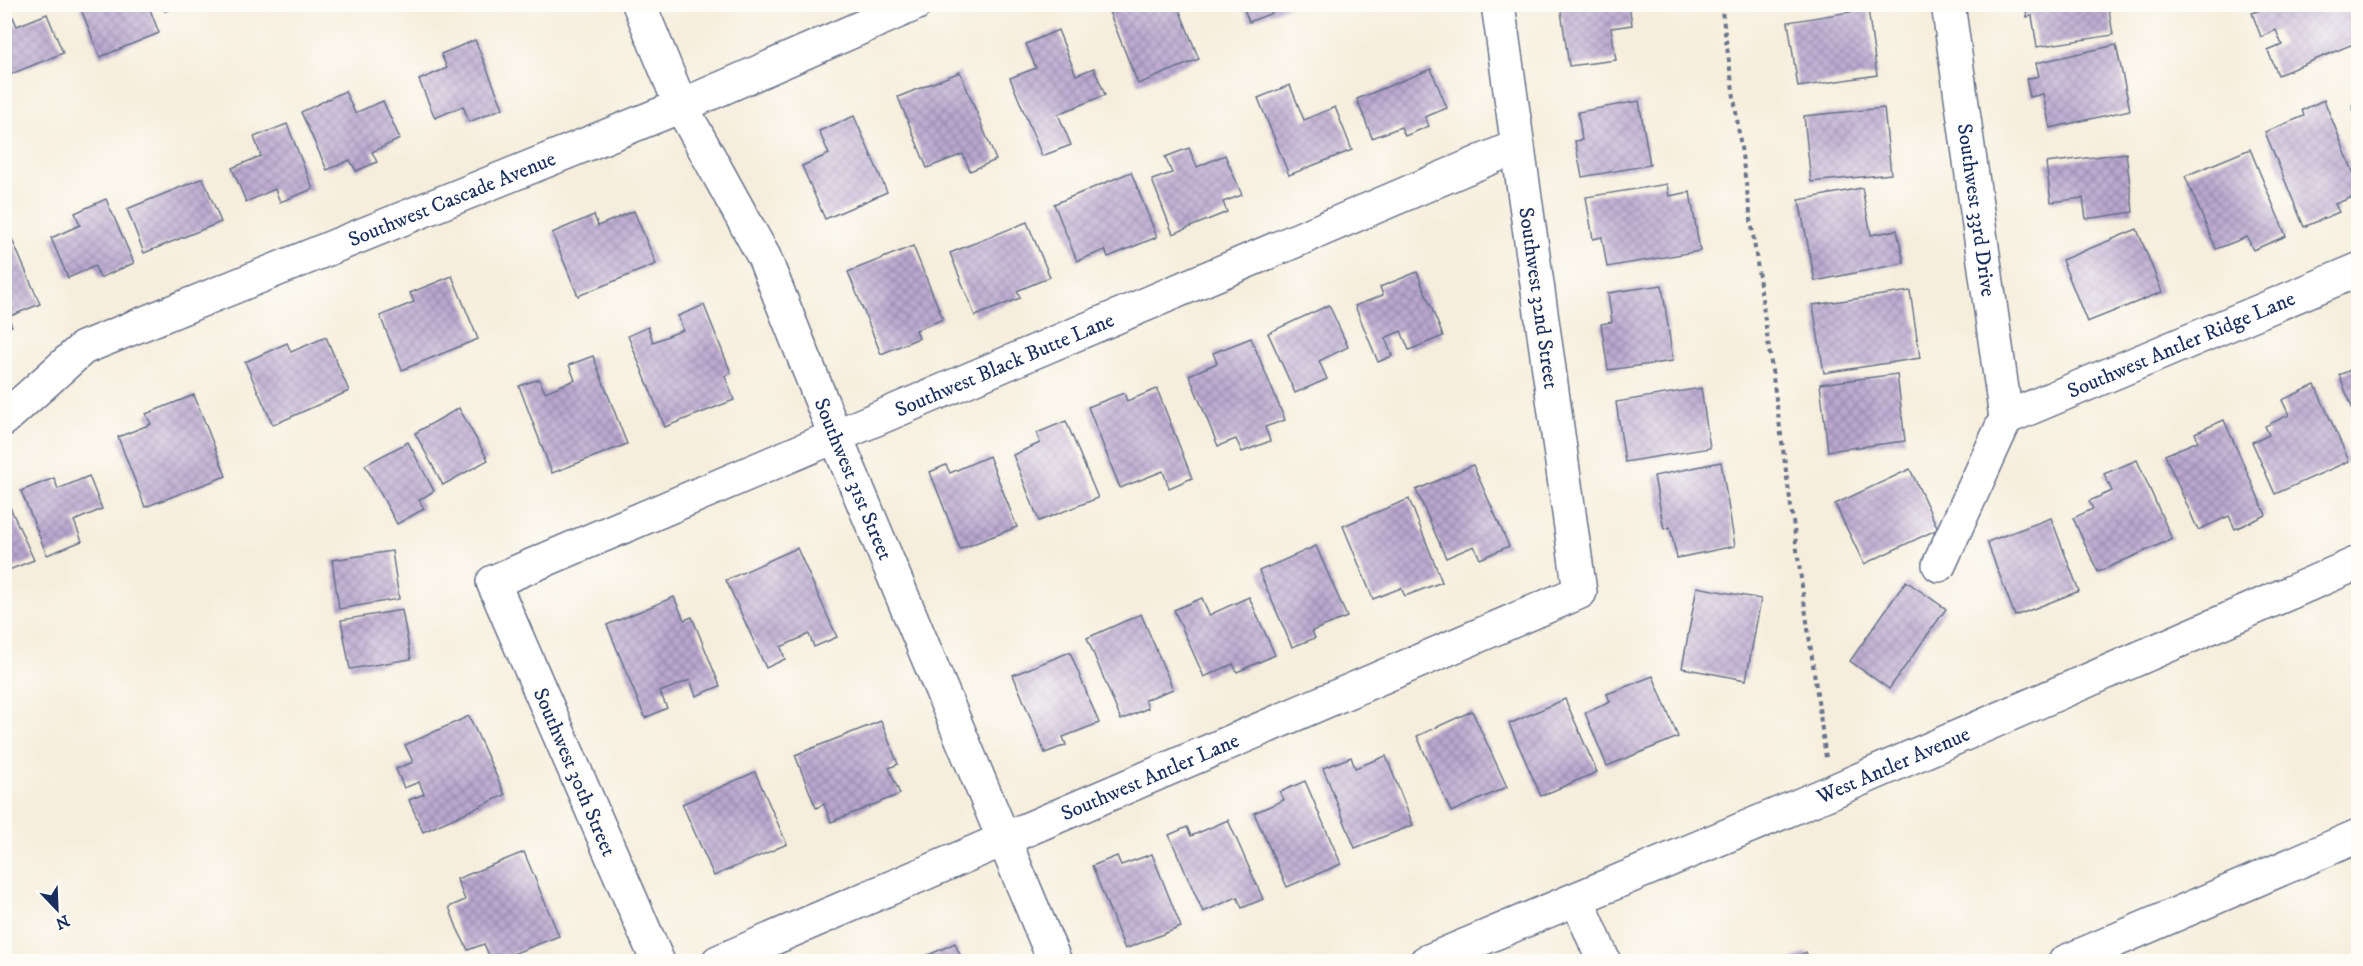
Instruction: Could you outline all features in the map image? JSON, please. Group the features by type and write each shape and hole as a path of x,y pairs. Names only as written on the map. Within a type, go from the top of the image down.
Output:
{"street":[{"name":"Southwest 31st Street","path":"639,4 681,106 764,257 835,435 1055,962"},
{"name":"Southwest Cascade Avenue","path":"4,419 83,348 681,106 915,4"},
{"name":"Southwest 32nd Street","path":"1498,4 1580,592"},
{"name":"Southwest 33rd Drive","path":"1948,4 2006,418"},
{"name":"Southwest Black Butte Lane","path":"493,582 1518,146"},
{"name":"Southwest Antler Ridge Lane","path":"2006,418 2358,270"},
{"path":"1939,565 2006,418"},
{"name":"West Antler Avenue","path":"1426,962 1831,792 2358,563"},
{"name":"Southwest 30th Street","path":"493,582 658,962"},
{"name":"Southwest Antler Lane","path":"718,962 1580,592"},
{"path":"2065,962 2103,954 2358,836"},
{"path":"1577,899 1604,962"}],"path":[{"path":"1721,4 1831,792"}],"building":[{"path":"79,4 148,4 159,33 100,57"},
{"path":"162,4 180,4 180,5 165,11"},
{"path":"1118,4 1144,4 1146,10 1160,4 1177,4 1199,59 1138,84 1108,9"},
{"path":"1242,4 1292,4 1292,5 1249,22"},
{"path":"1560,4 1629,4 1632,25 1611,28 1616,60 1569,66"},
{"path":"2025,4 2108,4 2113,35 2037,47 2032,16 2027,17"},
{"path":"2272,4 2358,4 2358,42 2278,75 2268,51 2282,45 2276,30 2261,37 2252,13"},
{"path":"1868,9 1877,75 1798,87 1788,22"},
{"path":"47,14 63,53 4,77 4,20 13,17 17,26"},
{"path":"1058,30 1076,75 1094,68 1105,95 1058,114 1071,145 1042,156 1010,78 1036,68 1026,44"},
{"path":"475,40 503,108 469,122 463,106 435,118 419,80 447,68 441,54"},
{"path":"2116,45 2130,110 2050,128 2043,94 2030,97 2026,79 2039,76 2036,63"},
{"path":"1431,69 1447,108 1425,117 1429,126 1405,136 1401,127 1372,138 1357,99"},
{"path":"960,72 996,160 970,171 963,154 927,168 898,97"},
{"path":"1290,85 1304,120 1335,107 1352,150 1289,175 1258,98"},
{"path":"345,91 355,113 383,101 400,139 372,152 377,162 356,171 350,160 327,170 301,112"},
{"path":"2324,100 2358,184 2358,195 2335,204 2339,212 2304,227 2265,132 2304,116 2302,110"},
{"path":"1639,101 1650,165 1582,177 1575,141 1582,140 1578,112"},
{"path":"2358,102 2358,122 2352,105"},
{"path":"1884,108 1891,174 1811,182 1804,116"},
{"path":"854,116 887,192 825,219 802,166 829,154 819,131"},
{"path":"287,124 313,189 280,202 275,189 246,202 232,168 261,156 254,137"},
{"path":"1189,148 1197,167 1225,155 1242,195 1223,202 1227,212 1173,234 1152,180 1172,173 1165,157"},
{"path":"2250,149 2286,236 2253,250 2247,237 2216,249 2185,176"},
{"path":"2126,153 2133,212 2086,219 2083,198 2051,202 2046,163"},
{"path":"1131,172 1157,237 1108,257 1105,250 1077,261 1054,204"},
{"path":"203,178 221,222 144,253 127,209"},
{"path":"1667,184 1669,196 1690,192 1700,251 1607,267 1602,237 1593,239 1586,197"},
{"path":"1862,188 1871,235 1897,230 1904,263 1815,281 1799,200"},
{"path":"106,199 134,263 100,278 95,266 68,278 51,238 80,225 75,213"},
{"path":"634,211 656,264 578,296 552,233 594,215 598,226"},
{"path":"1027,222 1050,277 1017,291 1020,298 975,316 950,253"},
{"path":"2137,229 2162,292 2087,322 2062,260"},
{"path":"11,237 40,304 8,317 12,326 4,329 4,240"},
{"path":"913,246 943,319 916,330 919,338 881,354 848,272"},
{"path":"1417,272 1443,336 1409,350 1401,331 1385,338 1392,356 1378,362 1355,306 1383,295 1380,287"},
{"path":"452,276 478,339 402,370 380,316 414,302 410,293"},
{"path":"1662,285 1673,361 1608,370 1601,324 1612,322 1608,293"},
{"path":"1910,291 1920,358 1824,373 1813,305"},
{"path":"704,305 731,373 725,376 734,400 665,427 628,336 648,327 653,342 683,330 678,316"},
{"path":"1329,305 1348,347 1319,361 1327,379 1295,393 1268,333"},
{"path":"326,337 349,391 273,425 245,362 287,343 291,352"},
{"path":"1251,338 1285,420 1265,427 1270,441 1242,452 1236,439 1218,446 1189,375 1217,363 1213,353"},
{"path":"593,356 627,444 552,473 519,386 539,379 545,392 575,380 569,365"},
{"path":"2358,367 2358,422 2339,375"},
{"path":"1897,374 1905,441 1828,451 1820,384"},
{"path":"2315,385 2349,461 2275,494 2252,442 2269,435 2265,426 2289,415 2282,400"},
{"path":"1701,388 1710,448 1625,462 1616,402"},
{"path":"1157,389 1192,478 1169,488 1163,471 1120,488 1088,407 1124,393 1127,401"},
{"path":"194,395 226,476 145,507 118,437 151,424 146,414"},
{"path":"459,408 488,460 443,485 415,433"},
{"path":"2224,420 2266,515 2235,529 2229,516 2198,530 2165,455 2198,441 2195,433"},
{"path":"1066,421 1098,498 1039,521 1013,455 1040,443 1037,433"},
{"path":"408,442 434,491 419,500 424,509 397,524 365,465"},
{"path":"989,456 1017,527 960,549 930,472 946,465 950,473"},
{"path":"2137,460 2172,539 2098,572 2073,518 2093,509 2089,501 2112,491 2104,474"},
{"path":"1721,462 1735,546 1677,558 1670,527 1664,529 1654,476"},
{"path":"1473,465 1509,546 1480,559 1474,546 1446,558 1416,490"},
{"path":"1910,469 1938,529 1864,564 1835,504"},
{"path":"89,476 102,509 74,521 82,541 47,555 21,491 54,478 58,489"},
{"path":"4,494 34,560 4,572"},
{"path":"1409,499 1442,582 1405,596 1401,588 1373,599 1343,526"},
{"path":"2051,518 2079,591 2015,616 1987,542"},
{"path":"1316,546 1347,617 1312,631 1315,638 1292,647 1259,571"},
{"path":"797,548 837,637 814,647 809,634 781,647 785,659 766,668 726,580"},
{"path":"392,551 399,599 339,609 332,560"},
{"path":"1906,581 1946,609 1889,689 1850,661"},
{"path":"1697,587 1761,599 1746,680 1682,668"},
{"path":"674,597 684,620 692,617 720,686 696,696 690,680 660,692 667,708 645,718 607,625"},
{"path":"1249,597 1275,655 1237,672 1233,664 1204,677 1174,610 1202,598 1209,615"},
{"path":"402,610 411,659 350,669 341,620"},
{"path":"1141,614 1173,689 1145,700 1148,708 1121,720 1087,638"},
{"path":"1070,652 1099,723 1063,737 1066,745 1045,753 1013,675"},
{"path":"1653,676 1678,737 1607,766 1585,713 1610,702 1607,694"},
{"path":"1565,699 1597,772 1541,796 1509,724"},
{"path":"1472,711 1507,787 1451,812 1417,736"},
{"path":"469,716 505,795 423,832 409,800 424,794 419,782 404,788 396,769 413,762 405,745"},
{"path":"881,721 898,764 889,768 900,794 831,822 824,804 816,808 795,755"},
{"path":"1386,756 1413,825 1355,848 1323,768 1351,757 1355,768"},
{"path":"755,772 787,844 714,876 682,804"},
{"path":"1305,781 1341,864 1287,887 1254,813 1284,800 1280,792"},
{"path":"1228,820 1263,899 1242,908 1237,897 1203,912 1169,835 1187,827 1191,836"},
{"path":"524,852 559,936 492,962 484,944 468,950 457,928 449,907 465,900 457,879"},
{"path":"1152,854 1181,927 1125,949 1092,866 1117,856 1121,865"},
{"path":"955,943 963,962 913,962"},
{"path":"1806,952 1811,962 1787,962"}]}
